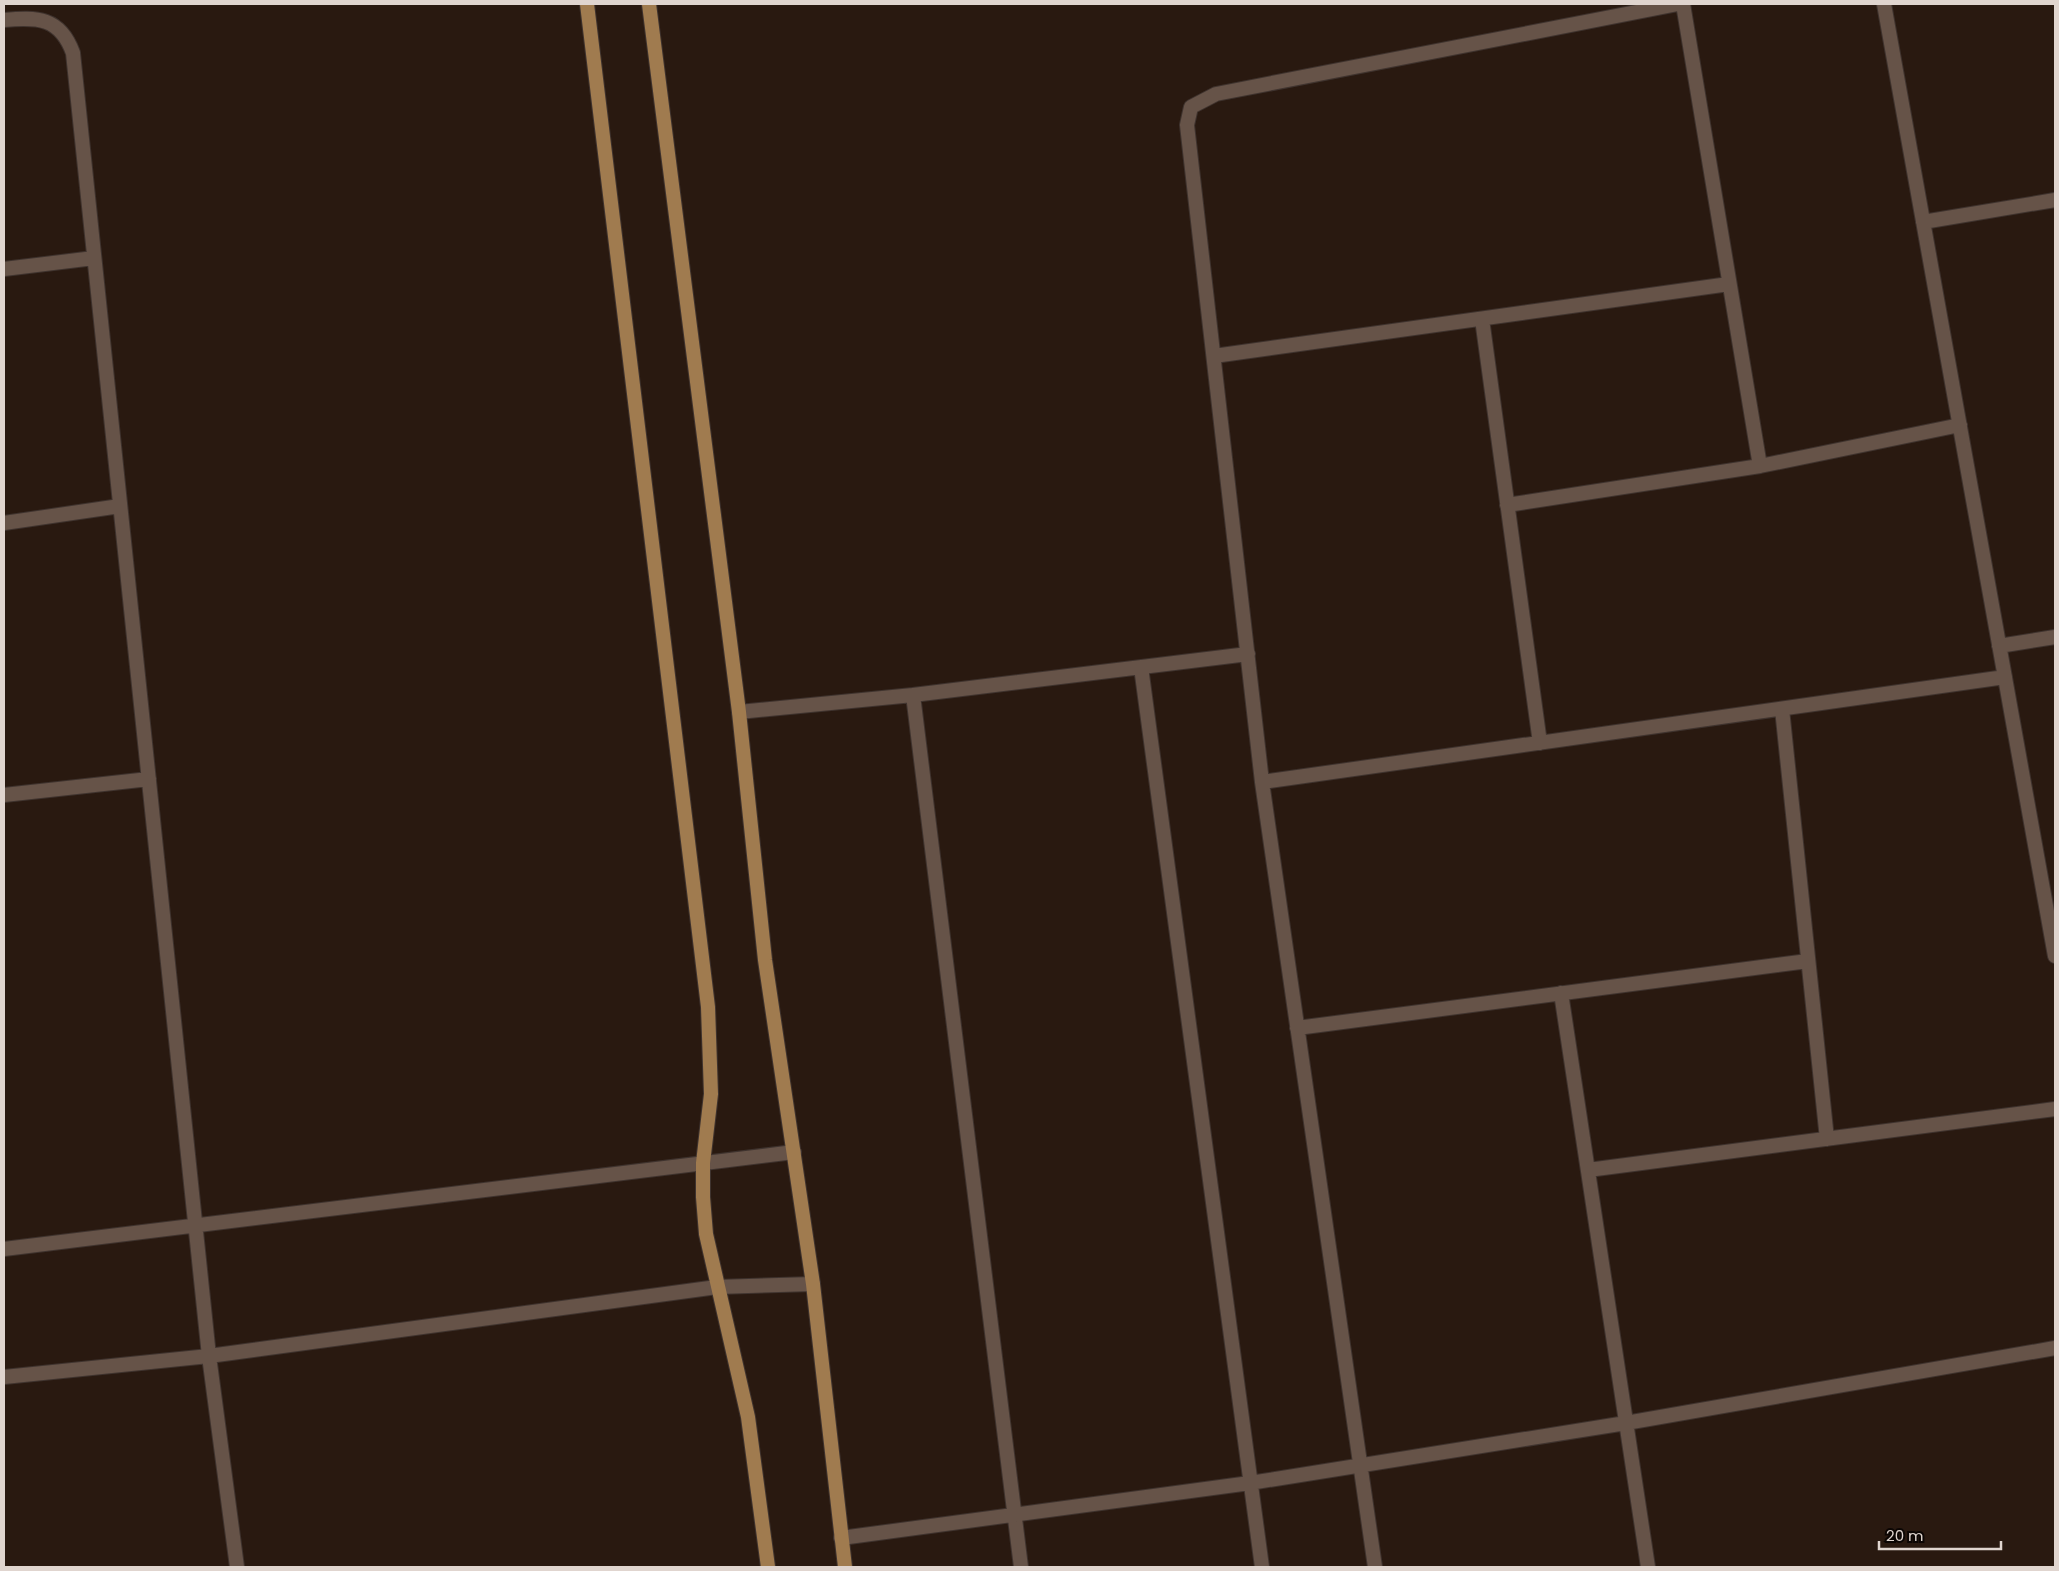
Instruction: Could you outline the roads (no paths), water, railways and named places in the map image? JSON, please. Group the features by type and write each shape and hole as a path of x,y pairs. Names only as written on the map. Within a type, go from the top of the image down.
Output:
{"main road":[{"path":"587,4 708,1007 711,1094 703,1163 706,1234 748,1417 768,1567"},
{"path":"649,4 739,712 765,960 813,1284 845,1567"}],"street":[{"path":"1375,1567 1262,782 1187,125 1192,108 1216,94 1678,4"},
{"path":"1683,4 1760,466"},
{"path":"1884,4 2005,677 2051,903 2055,956"},
{"path":"4,20 40,19 61,32 71,47 209,1356 237,1567"},
{"path":"1923,222 2055,200"},
{"path":"4,269 94,258"},
{"path":"1214,356 1729,284"},
{"path":"1482,319 1540,743"},
{"path":"1507,505 1760,466 1960,425"},
{"path":"4,522 120,506"},
{"path":"2000,646 2055,636"},
{"path":"739,712 913,695 1248,654"},
{"path":"1142,667 1262,1567"},
{"path":"1262,782 2005,677"},
{"path":"913,695 1021,1567"},
{"path":"1782,709 1827,1139"},
{"path":"4,796 148,779"},
{"path":"1297,1028 1808,961"},
{"path":"1561,993 1648,1567"},
{"path":"1588,1170 2055,1109"},
{"path":"4,1249 196,1227 794,1152"},
{"path":"4,1377 209,1356 717,1288 813,1284"},
{"path":"841,1538 1250,1484 1626,1423 2055,1348"}]}
